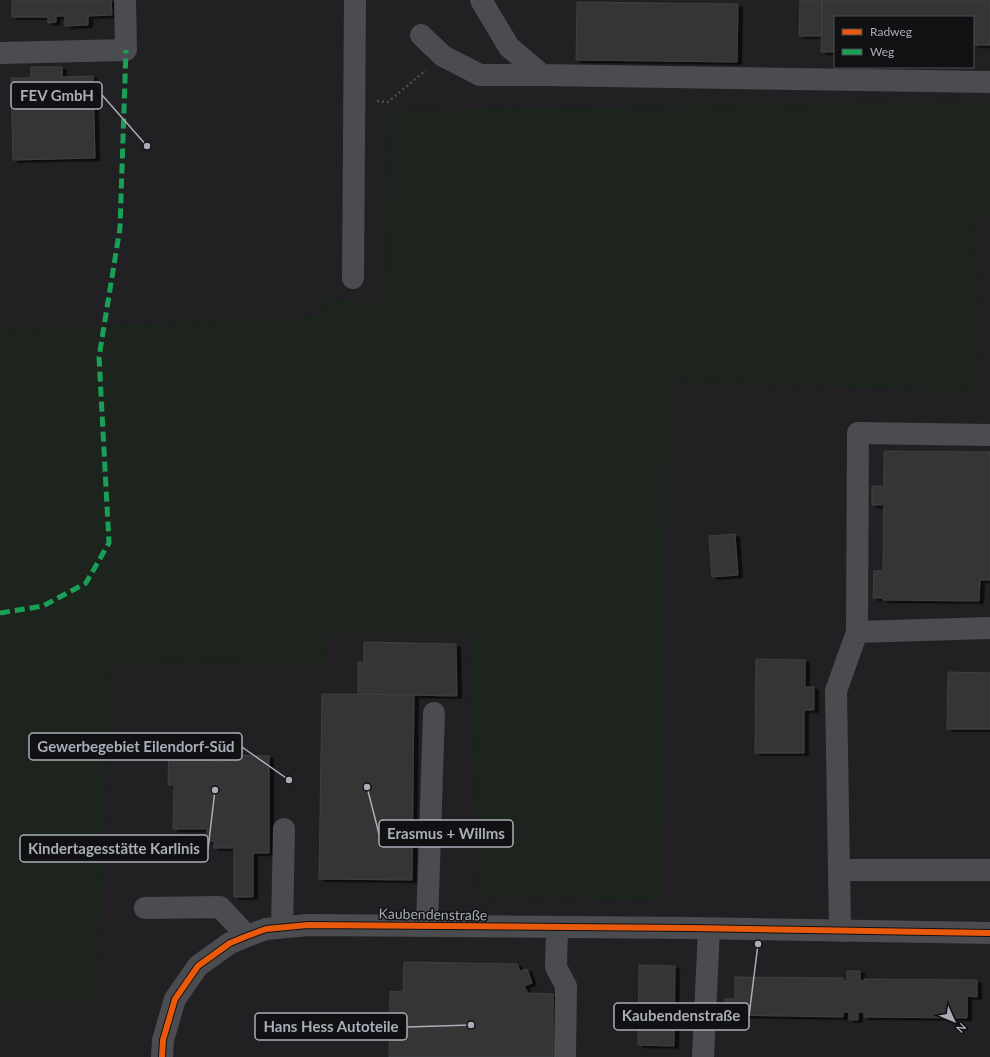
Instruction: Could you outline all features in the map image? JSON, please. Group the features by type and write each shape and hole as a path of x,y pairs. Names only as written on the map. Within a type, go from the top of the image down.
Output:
{"street":[{"path":"0,53 126,50 125,0"},
{"path":"353,278 355,0"},
{"path":"481,0 509,47 542,75"},
{"path":"421,35 443,56 480,75 990,82"},
{"path":"840,931 836,691 857,632 858,433 990,435"},
{"path":"857,632 990,628"},
{"path":"427,926 434,714"},
{"path":"282,927 284,829"},
{"path":"839,870 990,870"},
{"path":"145,908 220,907 247,936"},
{"name":"Kaubendenstraße","path":"162,1057 163,1040 175,999 198,966 230,943 266,929 308,925 990,933"},
{"path":"557,927 556,968 566,986 565,1057"},
{"path":"703,1057 709,929"}],"path":[{"path":"354,101 388,102 443,56"}],"shaded area":[{"path":"0,0 990,0 990,102 389,110 387,302 322,300 321,316 0,330"},
{"path":"990,102 990,215 974,215 981,392 668,381 661,901 476,896 470,634 326,634 325,664 110,663 98,1001 0,1001 0,330 321,316 322,300 387,302 389,110"},
{"path":"974,215 990,215 990,1057 0,1057 0,1001 98,1000 110,663 325,664 326,634 470,633 476,896 660,901 668,381 981,392"}],"building":[{"path":"12,0 111,0 112,15 88,16 88,25 65,26 65,16 56,16 56,22 48,23 48,17 12,17"},
{"path":"800,0 822,0 822,36 799,36"},
{"path":"822,0 990,0 990,45 974,45 974,16 834,16 834,52 821,52"},
{"path":"577,2 738,4 737,62 576,60"},
{"path":"31,67 62,67 62,77 93,76 95,158 13,160 11,78 31,78"},
{"path":"885,451 990,452 990,580 980,580 979,601 883,600 882,598 873,598 874,571 883,571"},
{"path":"872,486 882,486 882,505 872,505"},
{"path":"735,534 738,575 712,577 709,536"},
{"path":"364,642 456,644 457,696 358,694 358,662 364,662"},
{"path":"756,659 805,660 805,687 814,687 814,710 804,710 804,753 755,753"},
{"path":"948,672 990,673 990,729 947,729"},
{"path":"322,694 414,695 412,880 319,879"},
{"path":"169,744 215,744 215,761 223,761 223,755 269,756 269,853 253,853 253,897 234,897 234,848 214,848 214,841 207,841 207,829 173,829 174,785 168,785"},
{"path":"404,962 517,964 520,971 527,969 532,983 524,986 528,993 553,994 553,1057 389,1057 390,991 403,992"},
{"path":"639,965 675,966 674,1046 638,1045"},
{"path":"847,971 860,971 860,981 864,981 864,979 977,980 977,997 967,996 967,1018 864,1017 864,1012 858,1012 858,1020 849,1020 849,1012 843,1012 843,1017 725,1015 725,999 735,999 735,977 843,978 843,981 847,981"}],"marked path":[{"path":"0,613 43,606 86,583 109,543 99,357 120,228 126,50"}],"cycle path":[{"path":"162,1057 163,1040 175,999 198,966 230,943 266,929 308,925 690,928 990,933"}],"place":[{"name":"FEV GmbH","path":"147,146"},
{"name":"Gewerbegebiet Eilendorf-Süd","path":"289,780"},
{"name":"Erasmus + Willms","path":"367,787"},
{"name":"Kindertagesstätte Karlinis","path":"215,790"},
{"name":"Kaubendenstraße","path":"758,944"},
{"name":"Hans Hess Autoteile","path":"471,1025"}]}
